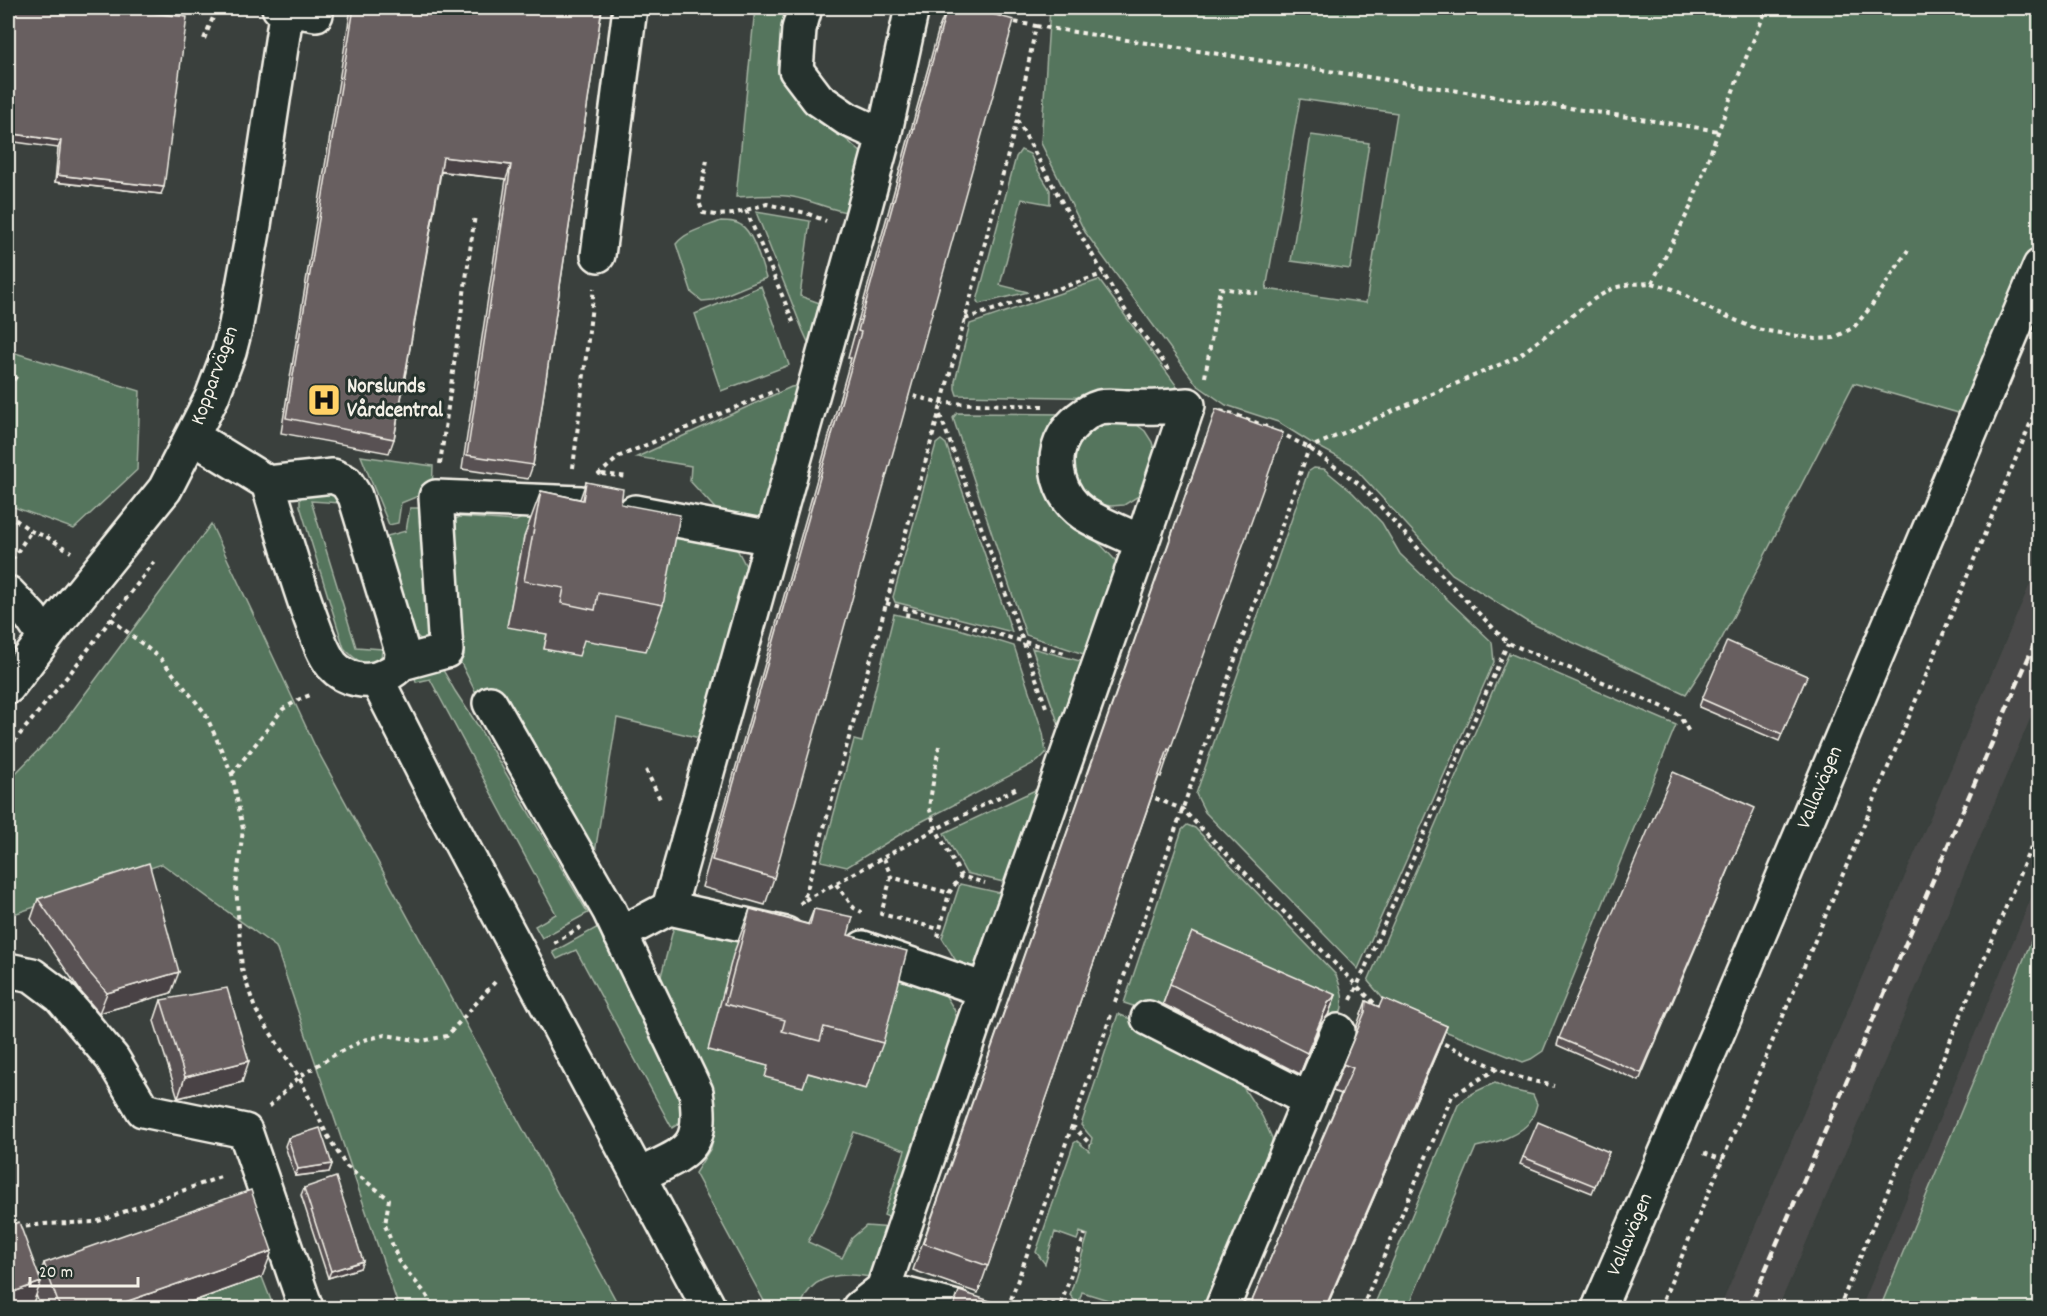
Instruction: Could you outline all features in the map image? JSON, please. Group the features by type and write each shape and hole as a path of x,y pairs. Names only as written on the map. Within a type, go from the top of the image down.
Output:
{"street":[{"path":"598,255 630,8"},
{"path":"805,8 799,29 796,70 818,99 847,119 884,136"},
{"path":"669,908 884,136 912,8"},
{"name":"Kopparvägen","path":"8,687 165,489 212,397 236,326 292,9"},
{"name":"Vallavägen","path":"1599,1308 1720,1028 2040,266"},
{"path":"957,1308 871,1299 972,986 1020,892 1142,542 1188,405 1163,408 1099,407 1077,420 1061,442 1056,468 1060,486 1070,500 1083,513 1142,542"},
{"path":"193,437 268,483 333,476 346,482 355,496 402,651 376,673"},
{"path":"268,483 303,596 323,651 333,667 376,673 446,651 436,497 569,502 613,507 772,538"},
{"path":"8,593 31,617 45,638"},
{"path":"8,626 45,638"},
{"path":"376,673 524,962 709,1308"},
{"path":"490,703 609,910 696,1092 699,1110 696,1138 691,1146 638,1176"},
{"path":"620,934 669,908 774,933 852,944 972,986"},
{"path":"8,970 32,975 60,996 112,1058 143,1110 245,1131 306,1308"},
{"path":"1222,1308 1344,1016"},
{"path":"1148,1018 1309,1100"}],"path":[{"path":"204,39 217,8"},
{"path":"1652,283 1691,206 1767,8"},
{"path":"1004,20 1719,130"},
{"path":"804,900 942,404 1017,120 1036,26"},
{"path":"1017,120 1103,274 1125,310 1174,376 1188,405"},
{"path":"707,160 699,202 704,213 732,214 767,204 783,206 858,232"},
{"path":"569,502 620,456 817,373 746,210"},
{"path":"436,497 475,215"},
{"path":"1008,1308 1309,448 1516,357 1594,299 1614,288 1631,284 1652,283 1673,289 1720,315 1756,329 1816,339 1834,338 1854,327 1870,308 1908,250"},
{"path":"569,502 598,255"},
{"path":"964,319 1103,274"},
{"path":"1188,405 1204,383 1220,288 1258,293"},
{"path":"8,387 19,373"},
{"path":"896,392 942,404 1099,407"},
{"path":"1660,1308 2040,400"},
{"path":"1188,405 1234,414 1284,434 1309,448 1362,486 1449,583 1508,643 1661,706 1679,716 1689,732"},
{"path":"939,413 1046,708"},
{"path":"8,514 31,531 8,566"},
{"path":"886,603 1100,663"},
{"path":"907,617 908,609"},
{"path":"111,619 161,659 205,713 232,774 243,829 236,886 242,969 255,1009 299,1077 326,1133 346,1166 389,1199 385,1225 399,1262 426,1294 434,1308"},
{"path":"1344,1016 1508,643"},
{"path":"232,774 283,709 300,699 376,673"},
{"path":"8,749 36,714"},
{"path":"939,746 929,807 936,829 961,876 1020,892"},
{"path":"774,933 804,900 936,829 1065,764"},
{"path":"1140,793 1182,809 1381,1010"},
{"path":"1839,1308 2040,825"},
{"path":"881,914 891,877 884,858"},
{"path":"961,876 950,892 938,935 972,986"},
{"path":"891,877 950,892"},
{"path":"836,884 854,908 865,913"},
{"path":"873,913 939,930"},
{"path":"555,943 583,926"},
{"path":"245,1131 299,1077 334,1055 364,1040 385,1035 422,1041 447,1036 498,978 524,962"},
{"path":"1433,1038 1513,1076 1554,1086"},
{"path":"1362,1308 1452,1096 1498,1068"},
{"path":"1071,1127 1076,1128 1091,1145"},
{"path":"13,1238 8,1227 96,1222 256,1164"},
{"path":"1061,1304 1085,1234"},
{"path":"1024,1308 1061,1304 1073,1308"}],"shaded area":[{"path":"2039,563 2039,698 1896,1035 1778,1308 1720,1308"},
{"path":"2039,879 2039,1308 1861,1308"}],"green space":[{"path":"755,8 798,8 821,117 864,155 853,213 793,197 772,195 736,197"},
{"path":"1050,8 2039,8 2039,234 1962,414 1854,383 1721,640 1686,694 1526,621 1452,574 1351,464 1278,422 1226,405 1197,385 1085,232 1041,143","holes":["1300,99 1397,113 1366,303 1266,289"]},
{"path":"1311,135 1369,143 1350,269 1291,261"},
{"path":"1021,150 1030,154 1050,190 1050,204 1022,199 1000,285 1028,292 979,304 977,301 1016,157"},
{"path":"756,212 810,221 800,296 828,306 816,343 808,342"},
{"path":"721,221 736,223 746,229 766,278 713,300 702,301 692,293 676,244 691,233"},
{"path":"1099,280 1176,385 1178,391 1167,399 957,395 955,381 970,324"},
{"path":"761,286 789,365 721,391 695,314"},
{"path":"12,352 140,391 137,470 74,529 8,505 8,357"},
{"path":"799,386 770,513 758,519 721,515 690,481 691,466 637,457 791,387"},
{"path":"957,413 1066,414 1043,453 1041,469 1043,480 1085,531 1115,560 1120,573 1096,658 1026,635 953,418"},
{"path":"1092,421 1133,422 1145,431 1152,442 1156,456 1145,492 1124,505 1099,504 1078,491 1068,454"},
{"path":"941,440 946,444 1012,632 895,602 893,597 936,444"},
{"path":"361,456 433,466 432,494 423,494 401,503 398,523 389,525"},
{"path":"1314,468 1324,469 1353,493 1382,523 1400,554 1492,642 1494,662 1358,969 1205,812 1196,794 1308,472"},
{"path":"328,492 340,503 311,501 356,647 382,649 381,660 376,663 361,662 344,648 300,506 302,495"},
{"path":"410,508 425,508 432,637 425,642 416,635 403,610 394,578 387,536 406,531"},
{"path":"531,513 537,516 524,538 507,626 547,634 544,649 579,655 581,530 724,539 738,551 748,570 704,739 617,718 595,852 584,843 505,698 476,693 457,655 453,520 460,517 516,521"},
{"path":"211,524 315,746 620,1308 399,1308 276,947 162,864 8,916 8,781 59,729"},
{"path":"894,614 959,629 1014,646 1043,733 1046,753 1038,761 917,824 847,867 821,861 854,740 862,742"},
{"path":"1032,648 1091,664 1067,748"},
{"path":"1509,653 1676,725 1543,1051 1523,1062 1399,1013 1392,1009 1368,981"},
{"path":"437,668 443,670 478,726 588,913 542,938 535,926 556,914 430,679 416,682 418,670"},
{"path":"1048,784 1012,884 966,873 944,833"},
{"path":"1187,825 1195,828 1336,975 1342,995 1340,1015 1327,1015 1185,953 1158,1014 1124,1003 1182,830"},
{"path":"960,884 1005,894 987,957 974,966 959,966 942,938"},
{"path":"2039,922 2039,1308 1880,1308"},
{"path":"674,926 754,940 708,1050 867,1088 852,955 944,993 954,1009 959,1024 896,1220 884,1215 905,1150 854,1132 829,1198 808,1242 842,1258 852,1238 866,1226 893,1228 876,1278 853,1275 830,1277 812,1287 805,1296 801,1308 755,1308 765,1303 695,1173 711,1148 715,1130 713,1094 705,1072 660,980"},
{"path":"598,927 641,998 685,1097 683,1121 672,1128 576,950 557,959 553,952"},
{"path":"1118,1014 1180,1039 1243,1087 1262,1116 1272,1138 1274,1164 1212,1308 1134,1308 1082,1292 1079,1302 1070,1295 1088,1235 1080,1232 1077,1240 1055,1232 1045,1264 1036,1252 1074,1143 1077,1141 1089,1151 1092,1138 1081,1125"},
{"path":"1495,1083 1511,1090 1533,1095 1537,1104 1532,1118 1522,1130 1515,1134 1476,1147 1408,1308 1373,1308 1458,1105 1470,1095"},
{"path":"262,1277 274,1308 174,1308"}],"building":[{"path":"8,8 107,8 187,17 164,187 57,175 61,141 8,133"},
{"path":"354,8 602,8 533,465 467,455 511,165 443,157 394,439 286,418"},
{"path":"947,8 970,8 1014,20 774,878 712,860 861,332 858,331"},
{"path":"1216,409 1283,433 1170,750 1168,749 988,1266 923,1243"},
{"path":"586,482 623,489 621,504 680,515 663,605 598,593 595,610 561,603 564,588 524,581 541,491 583,500"},
{"path":"1727,641 1807,676 1782,734 1702,699"},
{"path":"1673,772 1755,808 1641,1073 1559,1038"},
{"path":"149,863 179,972 107,993 89,972 38,899"},
{"path":"750,909 810,925 814,909 853,917 848,935 907,951 883,1043 824,1027 820,1041 782,1031 785,1020 725,1004"},
{"path":"1192,932 1336,995 1328,1003 1307,1053 1170,984"},
{"path":"227,988 249,1061 185,1077 161,1000"},
{"path":"1383,998 1447,1026 1325,1308 1249,1308 1353,1068 1343,1064 1365,1012 1366,1001 1379,1007"},
{"path":"1538,1122 1609,1152 1595,1186 1523,1157"},
{"path":"320,1128 332,1164 298,1169 288,1138"},
{"path":"336,1177 363,1261 331,1271 304,1188"},
{"path":"251,1190 272,1251 108,1308 60,1308 44,1263"},
{"path":"19,1222 41,1282 8,1294 8,1226"},
{"path":"959,1291 1012,1308 953,1308"}],"railway":[{"path":"1749,1308 2040,631"}],"place":[{"name":"Norslunds Vårdcentral","path":"324,400"}]}
